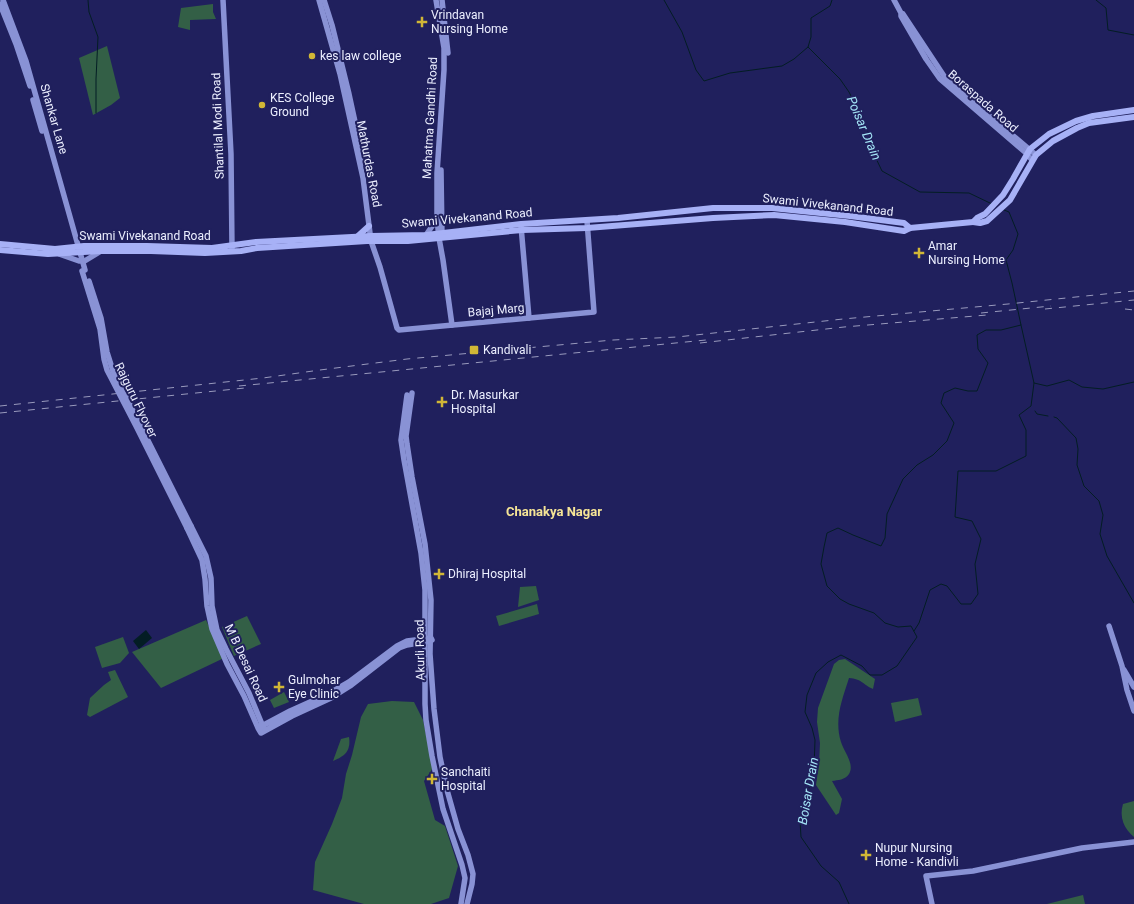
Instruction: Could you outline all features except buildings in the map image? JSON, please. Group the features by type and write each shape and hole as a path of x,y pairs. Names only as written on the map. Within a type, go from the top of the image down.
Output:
{"main road":[{"path":"987,216 1003,195 1028,151 1049,134 1093,116 1134,110"},
{"path":"987,216 1010,200 1034,157 1053,141 1089,123 1134,116"},
{"name":"Swami Vivekanand Road","path":"0,244 55,249 147,246 232,248 241,251 257,248 440,235 713,208 772,208 904,223 910,228"},
{"name":"Swami Vivekanand Road","path":"0,250 58,254 78,249 205,254 256,242 358,236 373,240 408,241 451,232 521,227 587,228 713,218 774,215 845,222 904,231 910,228 973,222 980,223 986,221 987,216"},
{"path":"358,236 369,226"}],"street":[{"name":"Shankar Lane","path":"3,0 26,60 78,249"},
{"name":"Shantilal Modi Road","path":"223,0 231,154 232,248"},
{"name":"Mathurdas Road","path":"319,0 340,74 352,128 363,178 369,226 387,296 397,328 399,330"},
{"path":"324,0 332,25 356,120 367,177 373,240"},
{"name":"Mahatma Gandhi Road","path":"436,0 444,48 437,173 440,220"},
{"name":"Mahatma Gandhi Road","path":"442,0 448,48 448,70 441,173 440,235 452,325"},
{"name":"Boraspada Road","path":"894,0 918,46 940,79 1034,157"},
{"name":"Shankar Lane","path":"0,4 16,44 78,249"},
{"path":"426,235 440,220 451,232"},
{"path":"587,221 587,228"},
{"path":"521,227 529,318"},
{"name":"Bajaj Marg","path":"399,330 594,312 587,228"},
{"path":"78,249 81,262"},
{"path":"58,254 81,262 101,251"},
{"name":"Rajguru Flyover","path":"81,262 101,318 111,365 195,540"},
{"name":"Akurli Road","path":"409,394 406,436 426,552 431,600 427,640 426,720 443,809 462,865 464,878 461,904"},
{"name":"M B Desai Road","path":"195,540 206,556 209,566 212,606 217,630 249,693 262,728 290,711 330,693 393,651 397,646 407,641 427,640"},
{"path":"1109,626 1134,711"},
{"name":"Akurli Road","path":"427,640 440,756 448,795 473,874 467,904"},
{"path":"1122,666 1134,687"},
{"path":"932,904 926,876 973,871 1082,848 1134,842"}],"green space":[{"path":"213,4 213,12 216,19 190,20 190,30 178,27 181,8"},
{"path":"107,46 120,98 93,115 79,58"},
{"path":"536,586 539,600 518,607 520,587"},
{"path":"537,604 539,614 499,626 496,616"},
{"path":"247,616 261,644 234,656 222,627"},
{"path":"206,620 224,658 161,688 132,652"},
{"path":"123,637 129,653 120,663 102,668 95,647"},
{"path":"845,659 875,679 873,689 859,681 849,678 842,702 838,725 839,734 850,762 851,770 846,777 832,781 842,799 839,813 836,815 816,785 820,743 817,722 818,708 834,664 839,660"},
{"path":"115,670 128,697 90,717 87,715 90,698 111,680 108,672"},
{"path":"284,692 289,702 274,708 270,700"},
{"path":"918,698 922,715 895,722 891,703"},
{"path":"392,701 414,702 423,720 433,768 424,781 435,820 445,826 458,866 449,898 431,904 364,904 313,890 315,862 342,798 346,774 361,717 368,704"},
{"path":"349,737 349,746 344,755 333,761 341,739"},
{"path":"1134,801 1134,837 1130,834 1123,822 1122,809 1123,804"},
{"path":"1083,895 1085,904 1047,904"}],"water":[{"path":"146,630 152,638 139,649 133,641"}],"waterway":[{"path":"88,0 89,12 98,37 96,113"},
{"path":"664,0 682,32 696,70 704,81 730,73 782,66 794,59 808,47"},
{"name":"Poisar Drain","path":"832,0 830,6 811,18 811,37 808,47 840,79 849,92 866,126 872,150 882,171 920,192 969,193 992,204"},
{"path":"1096,0 1106,8 1108,30 1134,35"},
{"name":"Poisar Drain","path":"849,904 839,882 821,866 801,837 800,821 814,769 815,740 812,728 805,712 807,695 816,673 828,662 841,655 862,666 870,675 882,675 897,666 917,637 911,626 898,627 885,623 874,613 840,599 827,586 821,564 827,533 838,528 881,546 885,538 887,514 903,479 917,465 933,455 947,441 954,423 941,403 944,393 955,388 968,391 977,391 988,363 978,349 977,335 986,330 1001,330 1021,325 1006,260 1013,250 1018,234 1009,212 1004,210"},
{"path":"914,631 919,623 930,590 941,584 947,586 961,604 971,604 978,594 975,564 981,539 972,521 955,517 958,471 996,471 1026,456 1026,430 1019,415 1031,406 1034,383 1021,325"},
{"path":"1034,383 1047,386 1069,380 1082,387 1103,389 1134,382"},
{"path":"1035,411 1037,414 1048,416"},
{"path":"1054,417 1057,418 1076,438 1078,449 1077,465 1084,486 1099,501 1103,515 1100,534 1107,556 1134,603"}],"railway":[{"path":"0,406 263,378 407,359 613,340 677,337 843,319 1134,291"},
{"path":"1045,309 1134,300"},
{"path":"981,313 1051,306"},
{"path":"1125,309 1134,310"},
{"path":"700,343 844,327 987,315"},
{"path":"239,386 706,340"},
{"path":"0,413 245,388"}],"place":[{"name":"Vrindavan Nursing Home","path":"422,22"},
{"name":"kes law college","path":"312,56"},
{"name":"KES College Ground","path":"262,105"},
{"name":"Amar Nursing Home","path":"919,253"},
{"name":"Kandivali","path":"474,350"},
{"name":"Dr. Masurkar Hospital","path":"442,402"},
{"name":"Dhiraj Hospital","path":"439,574"},
{"name":"Gulmohar Eye Clinic","path":"279,687"},
{"name":"Sanchaiti Hospital","path":"432,779"},
{"name":"Nupur Nursing Home - Kandivli","path":"866,855"}],"district":[{"name":"Chanakya Nagar","path":"554,511"}],"water label":[{"name":"Boisar Drain","path":"808,791"}]}
